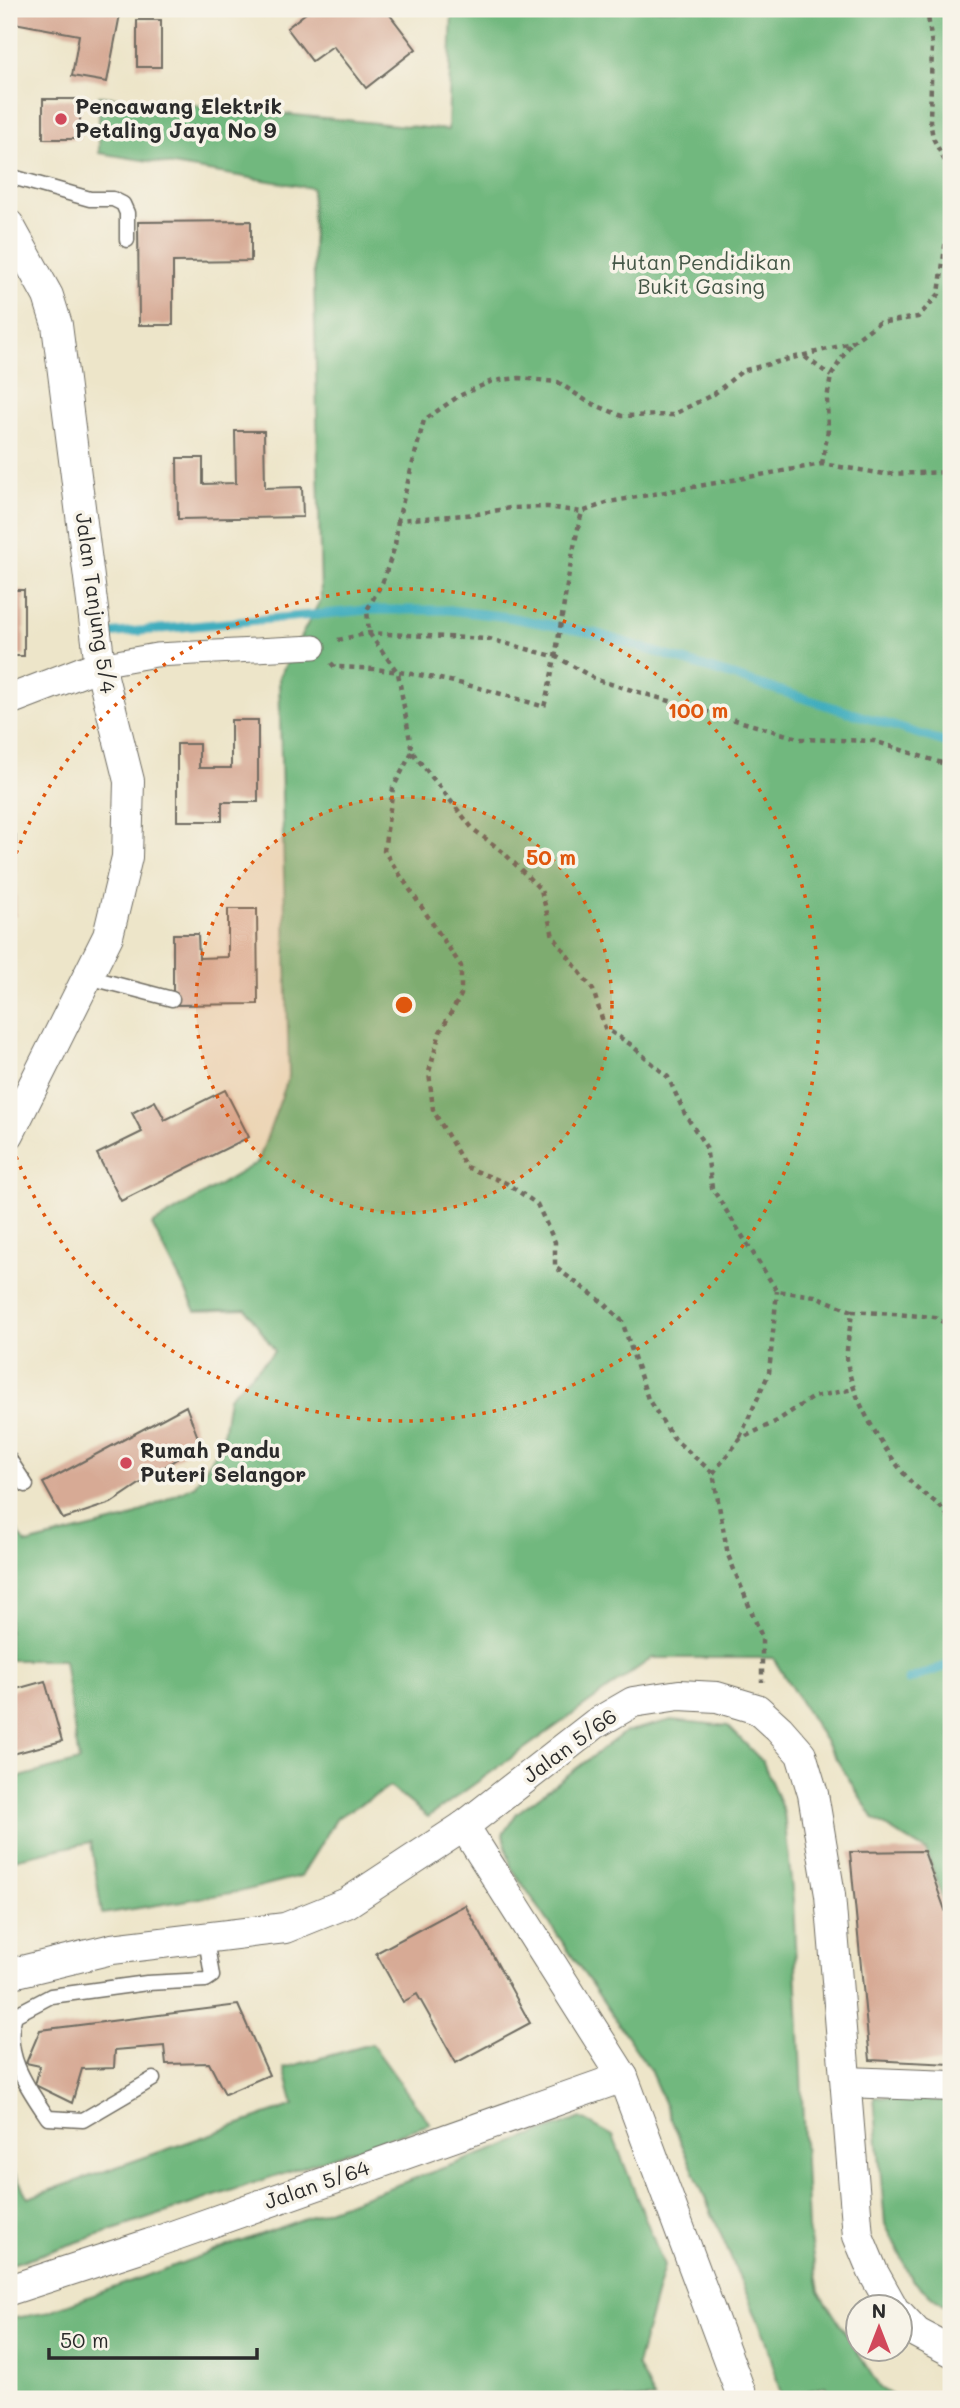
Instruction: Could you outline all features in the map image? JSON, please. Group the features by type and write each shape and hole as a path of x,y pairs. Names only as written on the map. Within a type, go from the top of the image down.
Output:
{"street":[{"name":"Jalan Tanjung 5/4","path":"9,226 48,296 57,325 100,665 128,781 127,857 108,936 9,1134"},
{"path":"9,700 100,665 156,655 314,647"},
{"name":"Jalan 5/66","path":"9,1974 112,1949 285,1928 347,1902 464,1826 595,1724 633,1702 678,1695 704,1697 757,1709"},
{"path":"757,1709 801,1754 813,1794 830,1895 858,2236 884,2292"},
{"path":"464,1826 623,2077 743,2399"},
{"name":"Jalan 5/64","path":"9,2290 150,2244 623,2077"},
{"path":"847,2082 951,2086"},
{"path":"914,2329 951,2351"}],"lane":[{"path":"9,176 90,199 113,199 123,204 127,213 127,240"},
{"path":"88,977 172,999"},
{"path":"9,1459 26,1485"},
{"path":"153,2079 83,2120 48,2118 19,2074 9,2033 15,2015 51,1996 148,1983 206,1980 212,1976 206,1939"}],"path":[{"path":"713,1473 740,1438 769,1373 777,1291 712,1188 706,1147 685,1114 668,1077 629,1044 605,1028 593,990 553,936 541,890 503,852 473,829 412,752 398,674 369,634 367,610 383,581 395,546 398,520 424,420 458,396 492,381 519,378 558,382 588,402 622,416 672,415 714,394 742,371 805,357 851,343 878,323 918,317 939,294 951,199 949,169 933,138 930,121 932,45 927,9"},
{"path":"822,464 828,430 827,399 831,376 851,343"},
{"path":"805,357 831,376"},
{"path":"398,520 477,514 510,508 548,507 582,512 609,502 822,464 885,474 951,472"},
{"path":"314,647 335,667 372,667 398,674 474,684 544,707 557,657 568,566 582,512"},
{"path":"314,647 369,634 489,639 557,657 597,680 801,739 874,741 951,766"},
{"path":"412,752 393,788 384,850 461,966 461,995 440,1032 429,1072 433,1110 466,1167 506,1183 537,1204 555,1242 555,1267 605,1304 622,1321 648,1399 674,1438 713,1473 729,1555 762,1637 763,1693 757,1709"},
{"path":"777,1291 815,1296 852,1311 934,1317 951,1327"},
{"path":"852,1311 847,1359 854,1389 883,1442 911,1482 948,1514 951,1524"},
{"path":"740,1438 777,1421 813,1397 854,1389"}],"green space":[{"name":"Hutan Pendidikan Bukit Gasing","path":"452,9 951,9 951,1921 926,1851 874,1819 773,1658 652,1658 428,1817 390,1787 337,1818 301,1876 243,1891 102,1914 91,1842 9,1860 9,1780 79,1761 64,1660 9,1660 9,1518 26,1544 127,1519 195,1485 222,1442 229,1397 275,1351 246,1309 196,1311 152,1225 258,1162 289,1076 279,677 321,599 312,188 99,153 99,96 448,130"},
{"path":"672,1720 728,1726 763,1762 784,1813 793,1900 808,2228 819,2291 844,2331 844,2362 864,2362 880,2388 898,2399 834,2399 826,2386 782,2399 766,2339 650,2070 511,1867 503,1834 517,1813 625,1732"},
{"path":"372,2044 430,2124 9,2265 9,2163 28,2198 294,2105 284,2068"},
{"path":"874,2097 951,2102 951,2312 913,2281 885,2224"},
{"path":"581,2118 613,2136 664,2266 637,2365 654,2399 9,2399 9,2319 44,2313"}],"building":[{"path":"11,9 121,9 107,82 72,76 79,35 9,22"},
{"path":"311,9 391,9 387,11 416,49 366,88 333,46 312,61 287,28"},
{"path":"137,20 161,20 161,67 137,67"},
{"name":"Pencawang Elektrik Petaling Jaya No 9","path":"43,99 80,99 80,139 43,139"},
{"path":"251,221 251,261 173,262 173,325 139,325 138,222"},
{"path":"235,431 264,431 265,488 302,487 303,517 178,519 177,458 203,458 203,484 236,483"},
{"path":"9,590 24,590 24,656 9,656"},
{"path":"231,720 258,720 258,802 222,802 222,821 177,821 177,744 199,744 199,768 231,768"},
{"path":"9,835 16,835 16,916 9,916"},
{"path":"228,909 257,909 258,1004 173,1005 173,934 198,934 199,958 228,957"},
{"path":"225,1090 249,1137 121,1201 97,1154 142,1132 132,1113 155,1101 165,1120"},
{"name":"Rumah Pandu Puteri Selangor","path":"186,1406 200,1443 111,1503 63,1519 43,1483"},
{"path":"45,1681 62,1741 9,1755 9,1691"},
{"path":"924,1851 951,1927 951,2064 870,2060 850,1852"},
{"path":"465,1905 530,2023 456,2063 417,1994 403,2002 376,1953"},
{"path":"238,2005 269,2075 225,2094 209,2063 166,2064 164,2046 115,2050 114,2068 82,2069 72,2103 35,2085 40,2066 26,2063 40,2030"}],"waterway":[{"path":"106,634 367,610 449,610 508,617 598,634 951,744"},
{"path":"908,1680 951,1664"}],"place":[{"name":"Pencawang Elektrik Petaling Jaya No 9","path":"61,119"},
{"name":"Rumah Pandu Puteri Selangor","path":"126,1463"}]}
